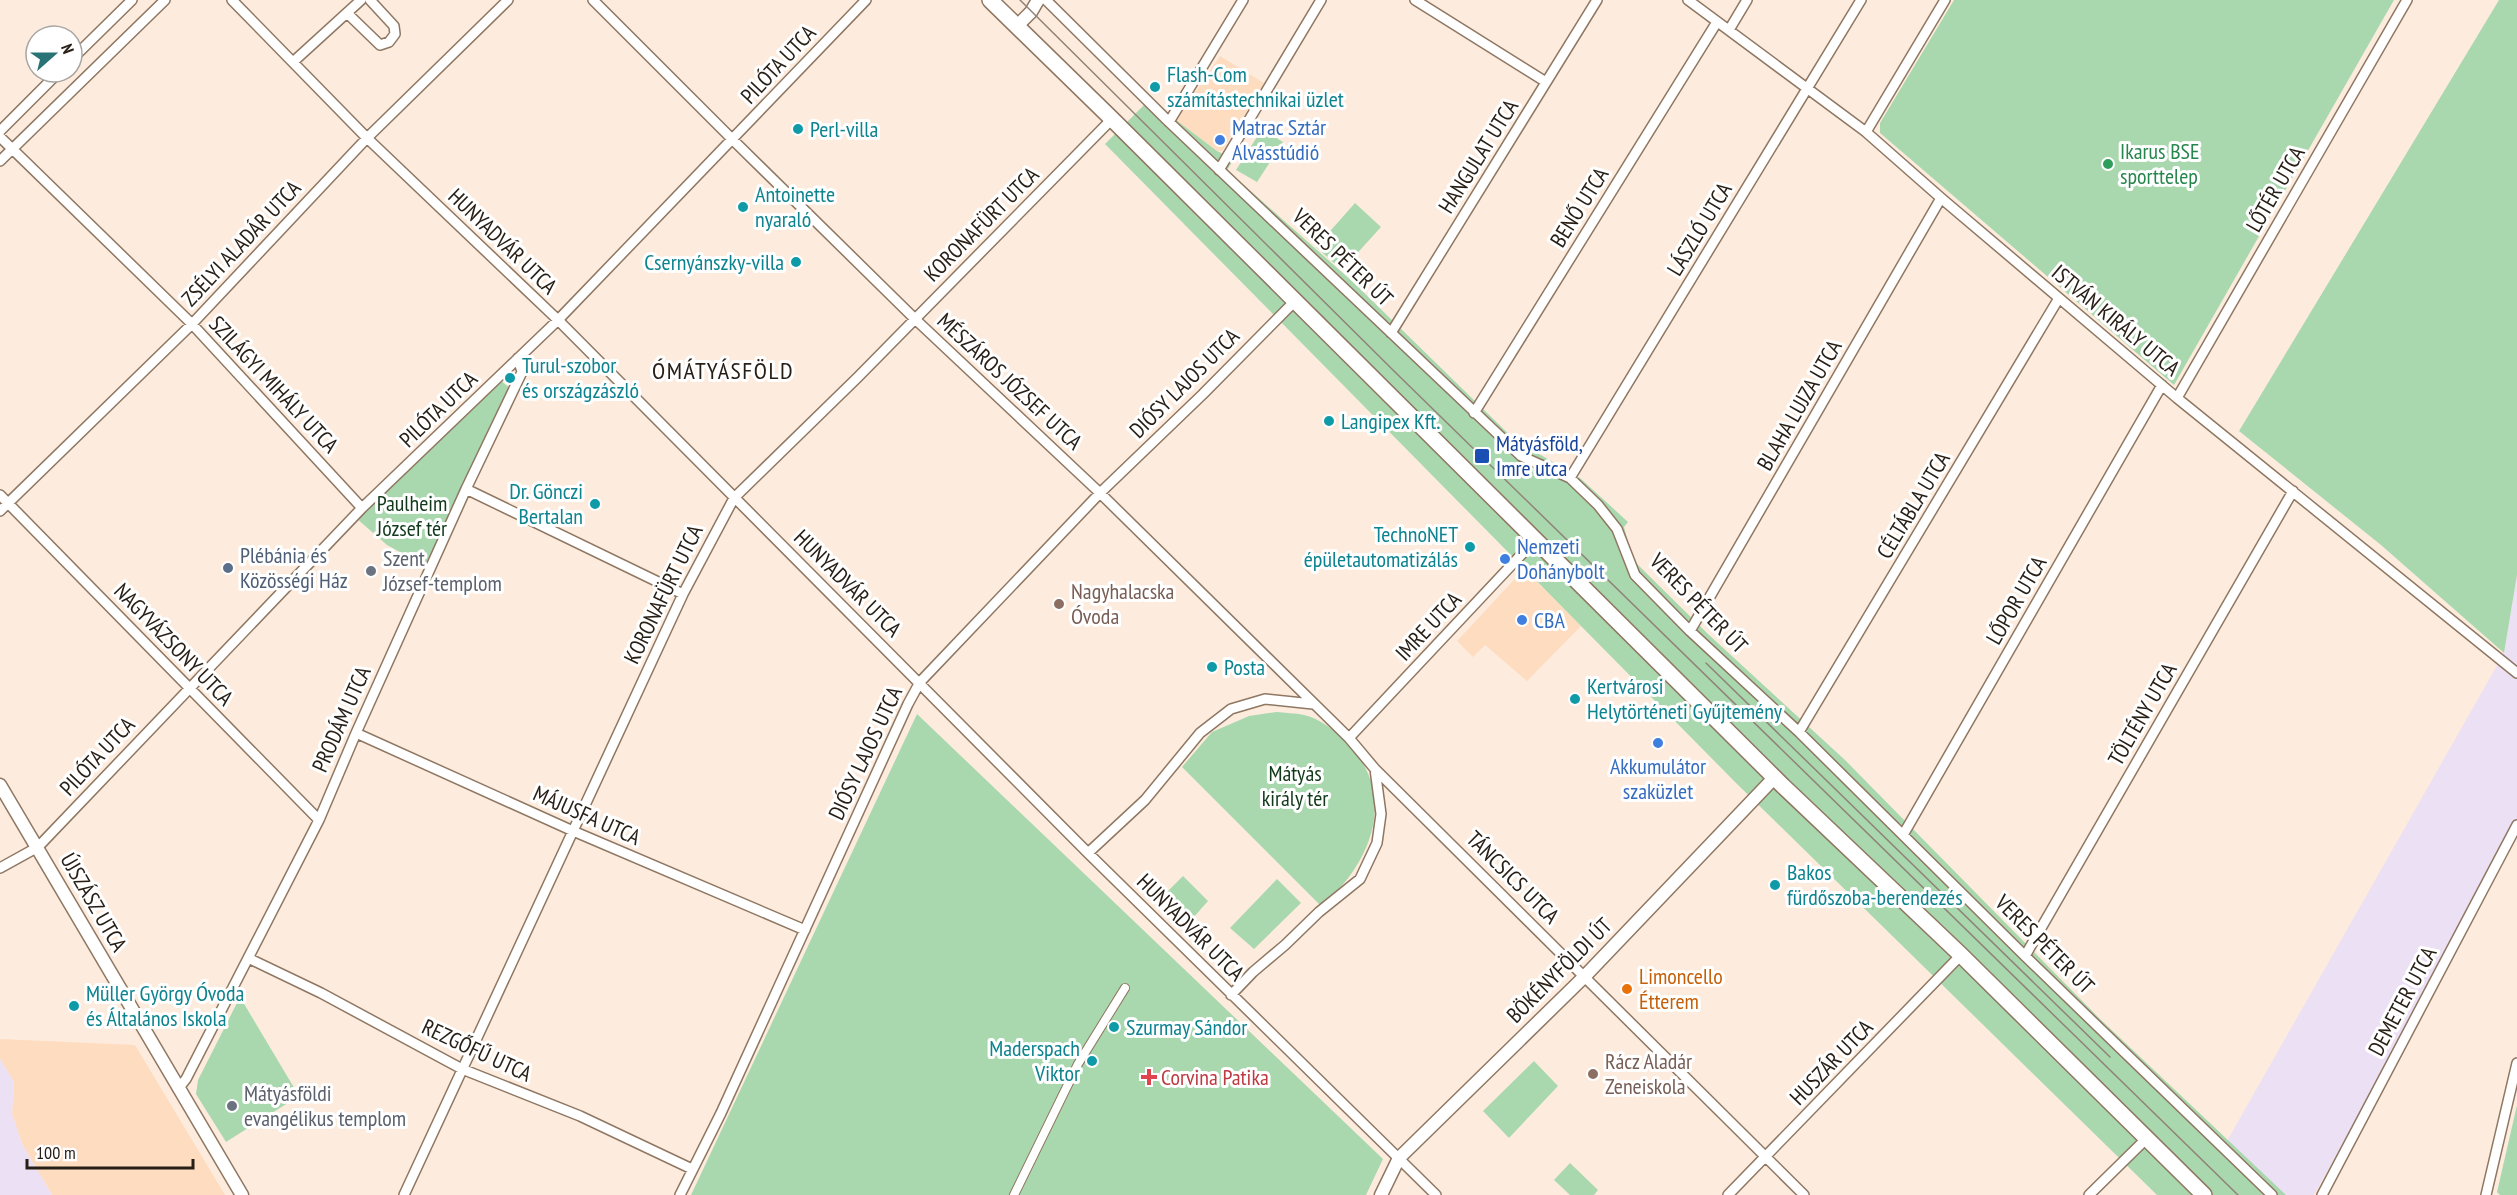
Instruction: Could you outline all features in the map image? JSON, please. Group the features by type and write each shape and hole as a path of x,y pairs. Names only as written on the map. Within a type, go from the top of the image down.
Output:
{"main road":[{"path":"990,0 1113,119 1774,778 1961,955 2204,1195"}],"street":[{"path":"84,47 132,0"},
{"path":"0,162 165,0"},
{"name":"HUNYADVÁR UTCA","path":"232,0 367,138 558,320 1088,853 1436,1195"},
{"path":"293,62 361,0"},
{"path":"348,14 380,45 388,42 395,34 394,26 370,0"},
{"name":"ZSÉLYI ALADÁR UTCA","path":"0,511 192,324 367,138 508,0"},
{"name":"MÉSZÁROS JÓZSEF UTCA","path":"593,0 915,319 1100,493 1349,738"},
{"name":"PILÓTA UTCA","path":"38,847 362,508 558,320 866,0"},
{"path":"1017,26 1031,12 1038,0"},
{"name":"VERES PÉTER ÚT","path":"1046,0 1169,122 1521,456 1570,478 1608,516 1617,529 1635,575 1690,631 1799,732 2025,956 2272,1195"},
{"path":"1169,122 1243,0"},
{"path":"1219,170 1321,0"},
{"path":"1415,0 1546,82"},
{"name":"HANGULAT UTCA","path":"1391,333 1598,0"},
{"name":"ISTVÁN KIRÁLY UTCA","path":"1688,0 1866,132 2177,398 2517,673"},
{"path":"1729,30 1746,0"},
{"name":"LÁSZLÓ UTCA","path":"1570,478 1861,0"},
{"path":"1866,132 1945,0"},
{"name":"LŐTÉR UTCA","path":"2177,398 2407,0"},
{"name":"BENŐ UTCA","path":"1474,413 1717,22"},
{"path":"0,131 47,84"},
{"name":"KORONAFÜRT UTCA","path":"404,1195 683,594 734,498 1113,119"},
{"name":"SZILÁGYI MIHÁLY UTCA","path":"0,137 192,324 362,508"},
{"name":"BLAHA LUJZA UTCA","path":"1690,631 1941,198"},
{"name":"CÉLTÁBLA UTCA","path":"1799,732 2059,298"},
{"name":"DIÓSY LAJOS UTCA","path":"680,1195 721,1113 920,682 1100,493 1295,301"},
{"name":"PRODÁM UTCA","path":"178,1089 186,1079 319,820 466,489 522,372 518,358"},
{"name":"LŐPOR UTCA","path":"1903,835 2162,385"},
{"path":"466,489 683,594"},
{"name":"TÖLTÉNY UTCA","path":"2025,956 2293,491"},
{"name":"NAGYVÁZSONY UTCA","path":"0,495 319,820"},
{"name":"IMRE UTCA","path":"1349,738 1535,540"},
{"path":"1088,853 1145,800 1200,733 1231,709 1265,699 1313,704"},
{"name":"MÁJUSFA UTCA","path":"356,733 573,831 805,930"},
{"name":"TÁNCSICS UTCA","path":"1349,738 1375,769 1804,1195"},
{"path":"1231,995 1319,912 1360,879 1377,843 1381,814 1375,769"},
{"name":"BÖKÉNYFÖLDI ÚT","path":"1381,1195 1399,1158 1584,976 1774,778"},
{"name":"ÚJSZÁSZ UTCA","path":"0,785 242,1195"},
{"name":"DEMETER UTCA","path":"2322,1195 2517,825"},
{"name":"ÚJSZÁSZ UTCA","path":"0,868 38,847"},
{"name":"HUSZÁR UTCA","path":"1728,1195 1961,955"},
{"name":"REZGŐFŰ UTCA","path":"248,958 321,993 462,1069 580,1116 692,1169"},
{"path":"1014,1195 1078,1064 1125,988"},
{"path":"2486,1195 2517,1064"},
{"path":"2089,1195 2147,1138"}],"shaded area":[{"path":"1220,56 1264,83 1222,151 1217,151 1176,120"},
{"path":"1524,569 1581,626 1527,681 1485,645 1473,657 1457,641"},
{"path":"2517,575 2517,830 2314,1195 2286,1195 2227,1141 2504,653"},
{"path":"0,1039 135,1045 225,1195 52,1195 22,1144 12,1114 14,1082 0,1059"},
{"path":"0,1059 14,1082 12,1114 22,1144 52,1195 0,1195"}],"green space":[{"name":"Ikarus BSE sporttelep","path":"1954,0 2394,0 2174,385 1880,133 1880,123"},
{"path":"2499,0 2517,0 2517,575 2504,653 2381,545 2239,431"},
{"path":"1151,98 1217,151 1234,159 1227,170 1353,282 1522,447 1529,448 1580,478 1628,522 1624,527 1633,560 1708,634 1845,760 2100,1019 2286,1195 2157,1195 1737,784 1105,144"},
{"path":"1262,129 1283,142 1257,182 1236,170"},
{"path":"1355,203 1381,227 1342,270 1316,247"},
{"name":"Paulheim József tér","path":"500,380 511,389 429,568 387,545 356,518"},
{"name":"Mátyás király tér","path":"1276,712 1310,717 1332,729 1362,762 1372,784 1375,806 1373,828 1365,849 1354,870 1321,906 1182,767 1212,732 1249,716"},
{"path":"917,714 1383,1159 1366,1195 691,1195"},
{"path":"1183,876 1208,901 1193,918 1167,892"},
{"path":"1277,879 1301,903 1254,949 1230,928"},
{"path":"240,997 299,1096 226,1142 196,1094 198,1080"},
{"path":"1534,1061 1558,1086 1509,1138 1483,1111"},
{"path":"2517,1105 2517,1195 2500,1195 2497,1192"},
{"path":"1570,1163 1598,1190 1594,1195 1570,1195 1554,1180"}],"tram line":[{"path":"1020,0 1397,374 2238,1195"},
{"path":"1706,663 2110,1057"}],"place":[{"name":"Flash-Com számítástechnikai üzlet","path":"1155,87"},
{"name":"Perl-villa","path":"798,129"},
{"name":"Matrac Sztár Alvásstúdió","path":"1220,140"},
{"name":"Ikarus BSE sporttelep","path":"2108,164"},
{"name":"Antoinette nyaraló","path":"743,207"},
{"name":"Csernyánszky-villa","path":"796,262"},
{"name":"Turul-szobor és országzászló","path":"510,378"},
{"name":"Langipex Kft.","path":"1329,421"},
{"name":"Mátyásföld, Imre utca","path":"1482,456"},
{"name":"Dr. Gönczi Bertalan","path":"595,504"},
{"name":"TechnoNET épületautomatizálás","path":"1470,547"},
{"name":"Nemzeti Dohánybolt","path":"1505,559"},
{"name":"Plébánia és Közösségi Ház","path":"228,568"},
{"name":"Szent József-templom","path":"371,571"},
{"name":"Nagyhalacska Óvoda","path":"1059,604"},
{"name":"CBA","path":"1522,620"},
{"name":"Posta","path":"1212,667"},
{"name":"Kertvárosi Helytörténeti Gyűjtemény","path":"1575,699"},
{"name":"Akkumulátor szaküzlet","path":"1658,743"},
{"name":"Bakos fürdőszoba-berendezés","path":"1775,885"},
{"name":"Limoncello Étterem","path":"1627,989"},
{"name":"Müller György Óvoda és Általános Iskola","path":"74,1006"},
{"name":"Szurmay Sándor","path":"1114,1027"},
{"name":"Maderspach Viktor","path":"1092,1061"},
{"name":"Rácz Aladár Zeneiskola","path":"1593,1074"},
{"name":"Corvina Patika","path":"1149,1077"},
{"name":"Mátyásföldi evangélikus templom","path":"232,1106"}],"district":[{"name":"ÓMÁTYÁSFÖLD","path":"723,371"}]}
